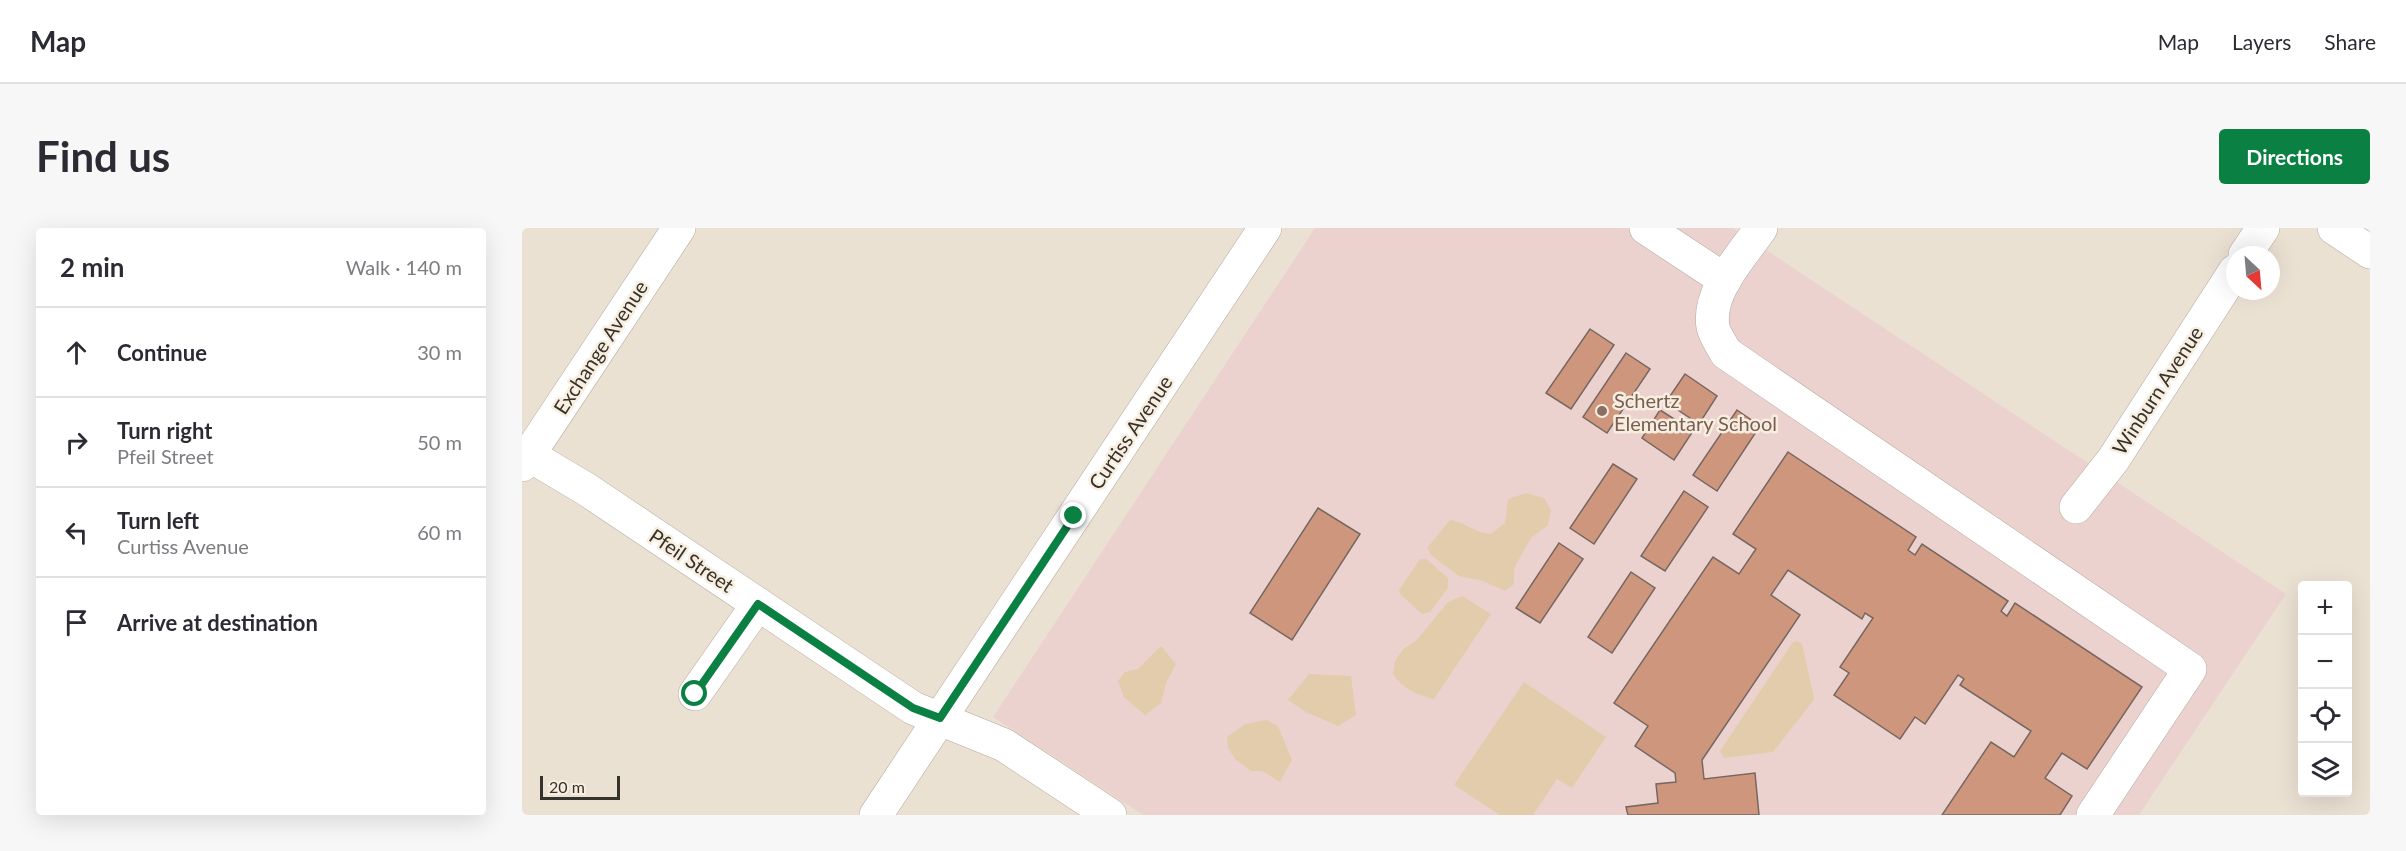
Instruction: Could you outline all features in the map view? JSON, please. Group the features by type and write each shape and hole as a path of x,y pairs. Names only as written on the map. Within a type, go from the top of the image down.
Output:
{"street":[{"name":"Exchange Avenue","path":"524,457 679,228"},
{"name":"Curtiss Avenue","path":"876,815 1265,228"},
{"path":"1646,228 1725,280"},
{"path":"1761,228 1725,280 1714,301 1713,328 1726,352 2190,669 2093,815"},
{"path":"2251,246 2263,228"},
{"path":"2334,228 2370,252"},
{"name":"Winburn Avenue","path":"2076,507 2113,460 2226,285"},
{"name":"Pfeil Street","path":"524,457 586,489 913,708 1004,745 1110,815"},
{"path":"695,694 758,604"}],"shaded area":[{"name":"Schertz Elementary School","path":"1315,228 1733,228 2286,594 2139,815 1143,815 993,717"},
{"path":"1526,493 1544,498 1551,510 1548,525 1531,538 1514,569 1514,584 1505,591 1483,581 1459,576 1432,556 1427,548 1450,520 1491,534 1505,523 1508,499"},
{"path":"1420,559 1426,559 1448,578 1448,588 1430,612 1422,614 1400,594 1399,590"},
{"path":"1462,596 1491,614 1434,699 1411,691 1393,674 1395,661 1403,649 1416,641 1448,602"},
{"path":"1798,641 1802,644 1813,701 1773,752 1724,758 1720,751 1793,642"},
{"path":"1161,646 1176,664 1166,683 1161,703 1145,715 1124,697 1118,681 1125,672 1138,669"},
{"path":"1309,674 1351,676 1356,715 1338,726 1306,712 1288,700"},
{"path":"1524,682 1606,737 1572,788 1557,779 1533,815 1500,815 1454,785"},
{"path":"1267,720 1278,726 1292,760 1280,782 1262,771 1251,771 1235,759 1228,748 1227,737 1245,724"}],"building":[{"path":"1590,329 1614,345 1571,409 1546,393"},
{"path":"1626,353 1650,369 1607,433 1583,417"},
{"path":"1685,374 1717,396 1699,424 1666,402"},
{"path":"1660,410 1693,431 1674,460 1642,438"},
{"path":"1737,410 1760,426 1717,491 1693,475"},
{"path":"1788,452 1916,537 1908,550 1915,555 1922,544 2008,601 2001,611 2007,616 2015,603 2142,687 2087,769 2062,753 2045,778 2072,796 2060,815 1942,815 1991,742 2014,757 2031,731 1960,685 1964,679 1958,675 1925,724 1915,717 1900,739 1834,695 1849,673 1840,667 1873,618 1865,613 1862,619 1788,570 1771,595 1800,615 1702,760 1704,779 1755,773 1759,815 1628,815 1626,807 1658,803 1656,784 1676,782 1675,773 1635,746 1648,726 1614,703 1713,557 1739,574 1756,549 1733,534"},
{"path":"1613,464 1637,479 1594,544 1570,528"},
{"path":"1684,491 1708,507 1665,571 1641,556"},
{"path":"1318,508 1360,534 1292,640 1250,613"},
{"path":"1559,543 1583,559 1540,623 1516,608"},
{"path":"1631,572 1655,588 1612,653 1588,637"}],"place":[{"name":"Schertz Elementary School","path":"1602,411"}],"route":[{"path":"695,694 758,604 913,708 940,718 1074,516"}]}
